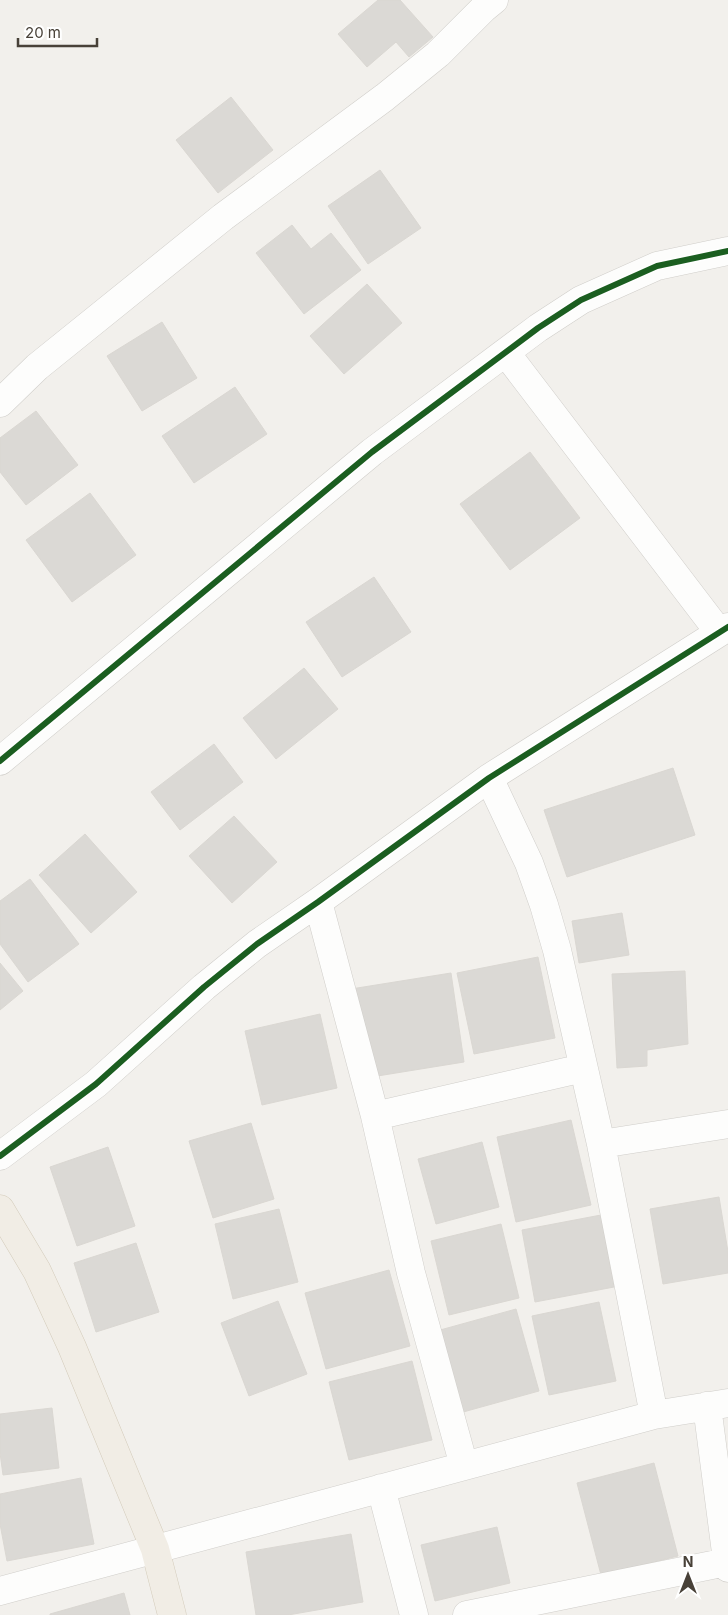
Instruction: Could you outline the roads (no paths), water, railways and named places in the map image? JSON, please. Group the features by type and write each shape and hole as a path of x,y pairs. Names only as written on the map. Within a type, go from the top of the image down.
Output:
{"main road":[{"path":"0,1209 37,1271 72,1347 155,1549 172,1615"}],"street":[{"path":"0,403 37,367 223,217 385,97 438,54 494,0"},
{"path":"0,762 372,452 538,328 581,300 657,266 728,250"},
{"path":"0,1156 96,1084 204,987 257,944 489,778 724,630 506,352"},
{"path":"489,778 529,863 544,905 556,950 601,1144 654,1415"},
{"path":"318,902 375,1116 411,1273 464,1466"},
{"path":"375,1116 583,1068"},
{"path":"601,1144 728,1124"},
{"path":"0,1591 654,1415 717,1405 728,1565 467,1615"},
{"path":"381,1488 414,1615"}]}
